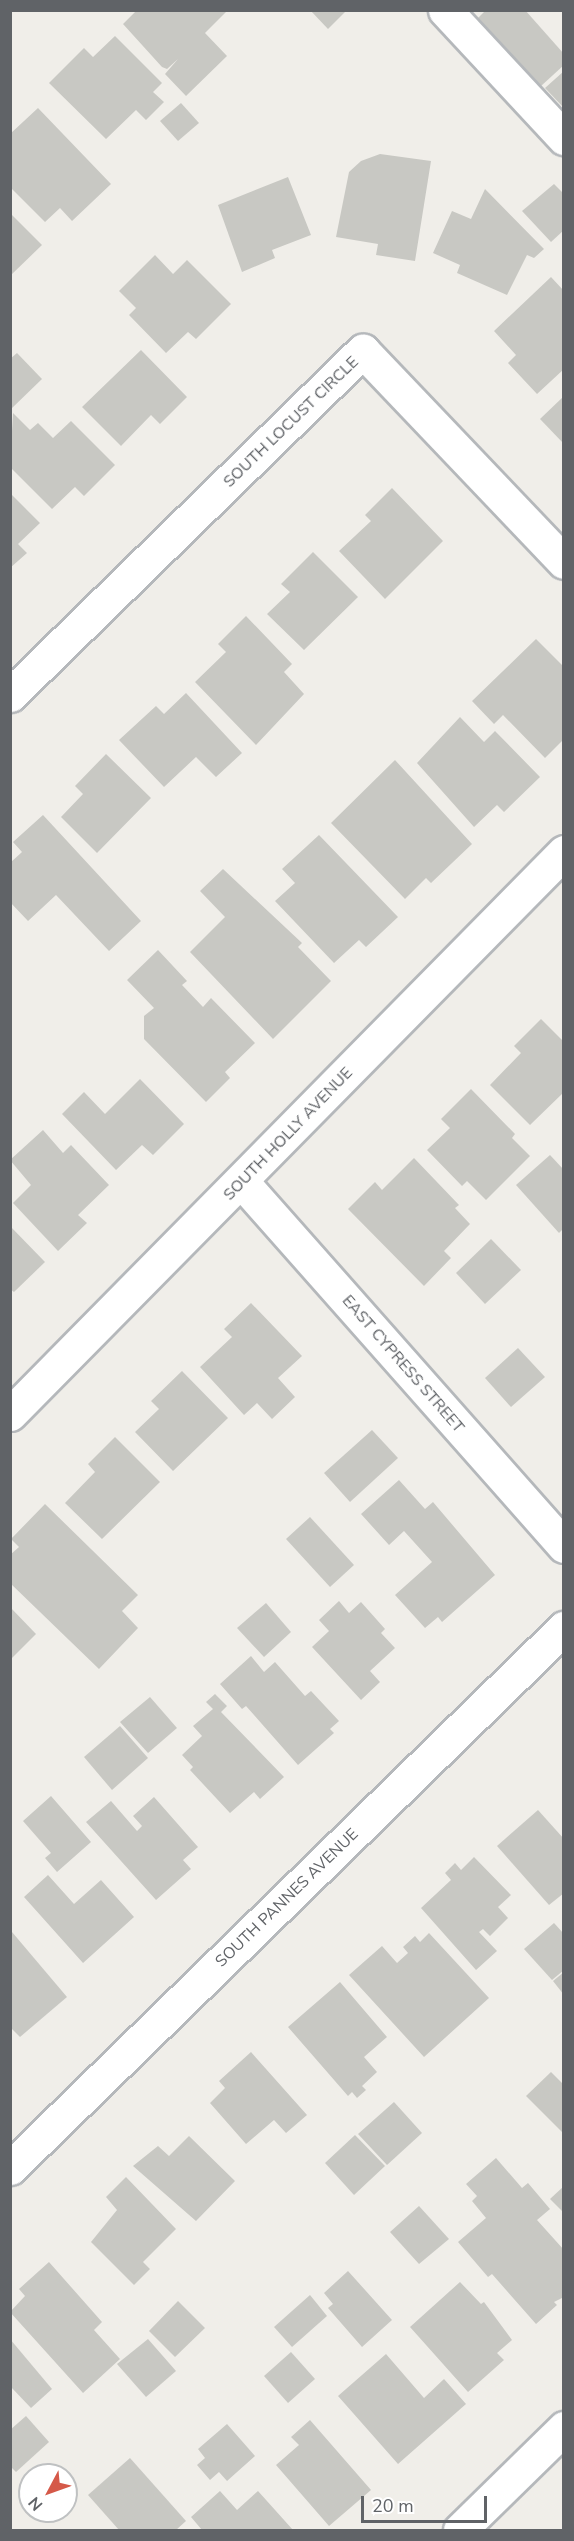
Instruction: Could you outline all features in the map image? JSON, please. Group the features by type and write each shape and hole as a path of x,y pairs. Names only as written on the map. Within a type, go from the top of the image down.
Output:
{"street":[{"path":"445,10 564,138"},
{"name":"SOUTH LOCUST CIRCLE","path":"10,695 363,351 564,562"},
{"name":"SOUTH HOLLY AVENUE","path":"10,1414 242,1182 564,852"},
{"name":"EAST CYPRESS STREET","path":"242,1182 564,1546"},
{"name":"SOUTH PANNES AVENUE","path":"10,2168 564,1628"},
{"path":"460,2530 564,2428"}],"building":[{"path":"137,10 228,10 205,33 227,56 186,96 165,74 178,59 167,69 162,67 123,24"},
{"path":"310,10 347,10 328,29"},
{"path":"486,10 525,10 564,54 564,65 541,86 478,18"},
{"path":"115,36 162,83 153,92 164,102 146,120 136,110 106,139 49,83 84,48 93,57"},
{"path":"564,71 564,108 545,88"},
{"path":"181,103 199,123 178,141 160,121"},
{"path":"38,108 111,184 72,221 60,208 45,222 10,187 10,134"},
{"path":"380,154 431,161 415,261 376,255 378,244 336,237 349,172 361,161"},
{"path":"288,177 311,235 272,250 275,258 242,272 218,205"},
{"path":"554,184 564,194 564,230 551,242 522,211"},
{"path":"485,189 544,249 534,258 527,255 507,295 457,273 460,265 433,253 452,211 471,219"},
{"path":"10,213 42,245 10,276"},
{"path":"155,255 173,274 187,260 231,304 196,339 188,332 166,353 129,315 136,308 119,291"},
{"path":"551,277 564,291 564,369 537,394 508,363 516,355 494,331"},
{"path":"141,350 187,397 160,424 151,415 121,446 82,407"},
{"path":"17,353 42,379 10,410 10,359"},
{"path":"564,396 564,444 540,419"},
{"path":"13,413 30,430 38,423 53,438 71,421 115,465 84,496 75,487 52,509 10,467"},
{"path":"392,488 443,541 385,599 339,551 371,521 365,515"},
{"path":"10,493 40,523 18,544 27,553 10,568"},
{"path":"313,552 358,597 304,650 267,614 290,592 281,584"},
{"path":"246,616 292,664 284,672 304,694 256,745 195,682 226,652 218,644"},
{"path":"536,639 564,667 564,739 545,758 503,715 494,724 472,701"},
{"path":"186,693 242,753 216,777 196,757 164,787 119,740 156,706 164,714"},
{"path":"460,717 484,742 495,731 540,777 504,812 497,805 474,827 417,763"},
{"path":"106,754 151,798 97,853 61,817 83,794 75,786"},
{"path":"395,760 472,844 431,883 426,878 405,899 331,823"},
{"path":"43,815 141,921 109,951 56,895 28,921 10,902 10,863 22,852 13,842"},
{"path":"319,835 398,917 366,947 359,940 334,963 275,901 295,883 282,869"},
{"path":"223,869 302,943 298,947 331,981 273,1039 190,952 225,917 200,891"},
{"path":"158,950 187,981 182,985 203,1007 211,998 255,1043 225,1072 230,1078 206,1102 144,1039 144,1016 154,1008 127,980"},
{"path":"541,1019 564,1042 564,1092 530,1125 490,1085 521,1053 514,1046"},
{"path":"140,1079 184,1124 153,1155 142,1145 116,1170 62,1114 84,1092 105,1114"},
{"path":"471,1089 515,1134 512,1138 530,1156 486,1200 467,1181 462,1186 427,1150 450,1128 441,1119"},
{"path":"43,1130 63,1153 71,1145 109,1185 78,1215 87,1223 58,1251 13,1203 31,1185 10,1160"},
{"path":"550,1155 564,1170 564,1228 559,1233 516,1185"},
{"path":"414,1158 459,1205 455,1208 470,1224 444,1251 451,1258 424,1286 348,1209 375,1182 382,1190"},
{"path":"10,1226 45,1262 14,1292 10,1289"},
{"path":"491,1239 521,1270 485,1304 456,1273"},
{"path":"251,1303 302,1356 278,1378 295,1397 272,1419 257,1403 244,1415 200,1367 232,1337 224,1329"},
{"path":"518,1348 545,1377 511,1407 485,1378"},
{"path":"182,1371 228,1418 173,1471 135,1432 159,1409 151,1401"},
{"path":"372,1430 398,1458 350,1502 324,1473"},
{"path":"115,1437 160,1482 102,1539 65,1503 95,1472 88,1464"},
{"path":"399,1480 425,1509 433,1502 495,1575 442,1622 438,1617 425,1628 395,1595 432,1562 404,1531 389,1545 361,1514"},
{"path":"45,1504 138,1595 122,1611 138,1628 99,1669 10,1583 10,1555 19,1547 11,1539"},
{"path":"310,1517 354,1565 330,1587 286,1539"},
{"path":"339,1601 349,1613 361,1602 385,1629 381,1633 395,1648 370,1671 380,1682 361,1700 312,1647 329,1631 319,1620"},
{"path":"266,1603 291,1632 264,1657 237,1628"},
{"path":"10,1607 36,1634 12,1658 10,1657"},
{"path":"251,1656 264,1672 275,1662 305,1696 311,1691 339,1721 330,1729 334,1733 298,1765 246,1706 242,1709 220,1684"},
{"path":"215,1694 227,1706 221,1712 284,1777 260,1799 254,1792 230,1813 190,1770 193,1767 182,1755 202,1736 193,1726 213,1709 206,1702"},
{"path":"150,1697 177,1728 148,1753 120,1722"},
{"path":"120,1726 148,1758 112,1790 84,1757"},
{"path":"51,1796 91,1842 57,1872 45,1858 51,1853 23,1821"},
{"path":"154,1797 198,1847 183,1860 191,1869 156,1900 86,1822 111,1801 137,1831 142,1826 133,1816"},
{"path":"538,1810 564,1839 564,1893 549,1905 497,1846"},
{"path":"474,1857 511,1895 498,1907 508,1918 490,1936 483,1929 479,1932 497,1951 476,1970 421,1908 451,1880 445,1873 455,1863 461,1870"},
{"path":"48,1875 74,1904 101,1880 134,1917 83,1963 24,1897"},
{"path":"554,1923 564,1934 564,1970 552,1980 524,1949"},
{"path":"12,1932 67,1997 20,2037 10,2027"},
{"path":"429,1933 489,1998 424,2057 349,1975 382,1946 397,1963 408,1953 403,1947 415,1936 420,1942"},
{"path":"564,1972 564,1995 553,1981"},
{"path":"340,1982 387,2037 364,2057 377,2072 362,2086 366,2090 357,2098 352,2092 348,2096 288,2027"},
{"path":"251,2052 307,2115 286,2133 274,2120 246,2144 210,2103 225,2088 219,2081"},
{"path":"551,2072 564,2085 564,2134 526,2096"},
{"path":"394,2102 422,2133 387,2165 358,2134"},
{"path":"355,2135 385,2166 354,2195 325,2163"},
{"path":"189,2136 235,2181 196,2221 133,2166 158,2146 169,2156"},
{"path":"496,2158 522,2188 528,2183 550,2209 537,2220 564,2250 564,2297 554,2302 557,2305 536,2324 492,2274 488,2277 458,2242 486,2218 472,2201 477,2196 466,2184"},
{"path":"126,2177 176,2229 143,2262 150,2269 134,2285 91,2242 117,2210 106,2197"},
{"path":"564,2186 564,2213 550,2199"},
{"path":"419,2206 449,2239 419,2264 390,2232"},
{"path":"49,2262 102,2322 94,2330 120,2359 83,2393 10,2312 25,2296 19,2289"},
{"path":"348,2271 392,2320 362,2347 328,2308 333,2304 324,2293"},
{"path":"460,2282 481,2304 484,2302 512,2340 497,2353 504,2360 468,2392 410,2327"},
{"path":"310,2295 327,2316 292,2347 274,2327"},
{"path":"178,2301 205,2328 175,2357 149,2331"},
{"path":"10,2339 52,2389 31,2408 10,2386"},
{"path":"148,2339 176,2371 146,2397 117,2364"},
{"path":"291,2352 315,2379 288,2403 264,2376"},
{"path":"386,2354 424,2398 444,2379 466,2404 398,2464 338,2396"},
{"path":"26,2416 49,2442 26,2463 18,2463 16,2472 10,2466 10,2430"},
{"path":"310,2420 371,2490 329,2526 276,2465 299,2445 291,2437"},
{"path":"227,2424 255,2456 227,2481 219,2472 210,2480 197,2465 205,2458 198,2449"},
{"path":"130,2458 186,2521 176,2530 119,2530 88,2495"},
{"path":"220,2491 237,2510 258,2491 293,2530 202,2530 191,2517"}]}
